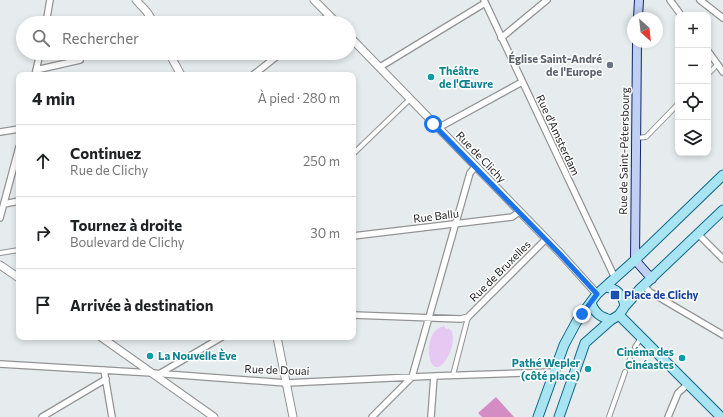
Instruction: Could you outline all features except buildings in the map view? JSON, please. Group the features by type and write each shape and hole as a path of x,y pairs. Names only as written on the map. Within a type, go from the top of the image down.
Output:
{"main road":[{"path":"638,12 639,0"},
{"name":"Rue de Saint-Pétersbourg","path":"635,260 637,48"},
{"path":"538,417 564,345 577,321 597,294 635,260 723,175"},
{"path":"559,417 584,344 615,317 652,278 723,210"},
{"path":"635,260 652,278"},
{"path":"605,287 616,290 624,300 625,306"},
{"path":"591,303 596,313 603,318 615,317 688,384 719,416"}],"street":[{"path":"47,16 50,0"},
{"path":"136,0 150,16"},
{"path":"315,0 329,15"},
{"path":"501,38 547,0"},
{"path":"670,0 679,12"},
{"path":"700,0 723,18"},
{"path":"380,67 484,1"},
{"name":"Rue d'Amsterdam","path":"484,1 615,278"},
{"name":"Rue de Clichy","path":"356,43 546,239 597,294"},
{"path":"711,55 723,72"},
{"path":"39,60 36,72 80,60"},
{"path":"173,60 179,72"},
{"path":"257,72 272,60"},
{"path":"711,71 718,64"},
{"path":"438,128 522,82"},
{"path":"356,151 410,99"},
{"path":"636,138 646,137 675,107"},
{"path":"0,132 16,129"},
{"path":"0,218 16,158"},
{"path":"372,417 412,377 470,173 475,167"},
{"path":"4,204 16,202"},
{"name":"Rue Ballu","path":"356,236 512,217 519,212"},
{"path":"698,234 723,259"},
{"name":"Rue de Bruxelles","path":"468,317 546,239"},
{"path":"0,253 16,250"},
{"path":"0,265 16,276"},
{"path":"644,286 650,292 723,335"},
{"path":"356,315 461,319 468,317"},
{"path":"453,375 468,317"},
{"path":"106,340 155,373 214,417"},
{"path":"155,373 216,340"},
{"path":"278,340 293,417"},
{"path":"635,347 639,340"},
{"path":"628,364 630,359"},
{"name":"Rue de Douai","path":"0,364 155,373 286,383 554,372"},
{"path":"104,370 112,417"},
{"path":"608,417 625,372"},
{"path":"431,417 434,376"},
{"path":"42,417 106,379"},
{"path":"668,417 678,393 688,384"}],"shaded area":[{"path":"445,326 445,328 452,331 452,345 447,358 440,366 435,367 431,362 429,355 429,345 432,336 437,329"},
{"path":"496,397 514,417 482,417 478,413"}],"tunnel":[{"path":"630,359 635,347"}],"place":[{"name":"Église Saint-André de l'Europe","path":"610,65"},
{"name":"Théâtre de l'Œuvre","path":"431,77"},
{"name":"Place de Clichy","path":"615,295"},
{"name":"La Nouvelle Ève","path":"150,356"},
{"name":"Cinéma des Cinéastes","path":"682,358"},
{"name":"Pathé Wepler (côté place)","path":"588,369"}],"route":[{"path":"433,124 597,294 582,314"}]}
